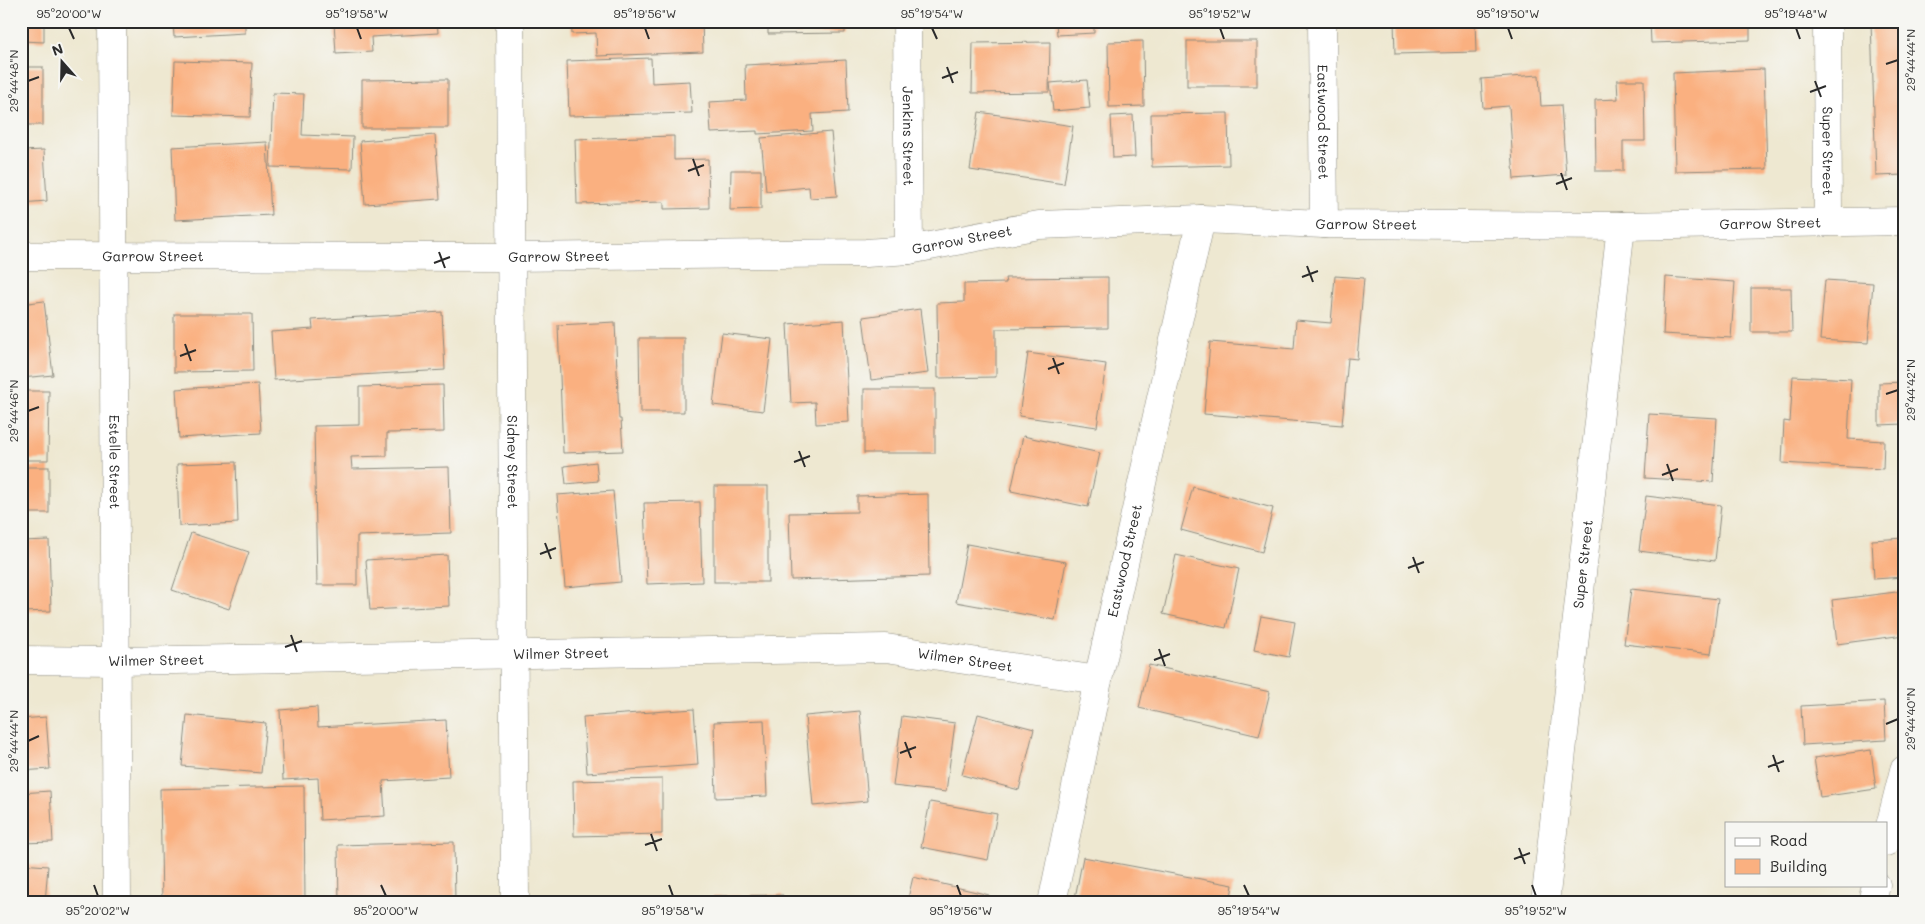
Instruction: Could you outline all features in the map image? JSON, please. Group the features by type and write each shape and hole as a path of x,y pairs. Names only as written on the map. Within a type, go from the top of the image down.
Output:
{"street":[{"name":"Estelle Street","path":"112,21 117,903"},
{"name":"Sidney Street","path":"510,21 515,903"},
{"name":"Jenkins Street","path":"907,21 909,250"},
{"name":"Eastwood Street","path":"1322,21 1324,224"},
{"name":"Super Street","path":"1827,21 1828,222"},
{"name":"Garrow Street","path":"21,256 512,257 866,253 909,250 1039,225 1201,219 1324,224 1621,226 1904,221"},
{"name":"Eastwood Street","path":"1052,903 1098,680 1201,219"},
{"name":"Super Street","path":"1545,903 1621,226"},
{"name":"Wilmer Street","path":"21,660 116,661 886,648 1098,680"},
{"path":"1888,834 1904,770"},
{"path":"1872,903 1876,886"}],"building":[{"path":"21,21 44,21 44,42 21,41"},
{"path":"173,21 245,21 245,33 174,37"},
{"path":"437,21 438,33 371,37 372,52 336,54 334,22"},
{"path":"571,21 651,21 651,24 702,21 703,52 597,56 596,33 572,34"},
{"path":"768,21 845,21 845,33 768,34"},
{"path":"1056,21 1094,21 1094,33 1057,35"},
{"path":"1394,21 1475,21 1476,52 1395,54"},
{"path":"1650,21 1750,21 1750,40 1651,43"},
{"path":"1871,21 1904,21 1904,175 1876,176"},
{"path":"1143,41 1144,106 1109,107 1108,42"},
{"path":"1187,41 1257,41 1257,86 1187,86"},
{"path":"1050,42 1049,92 972,93 973,43"},
{"path":"651,58 652,83 690,81 692,113 569,116 567,61"},
{"path":"846,60 848,112 812,114 813,131 757,134 757,131 711,133 709,102 746,100 745,65"},
{"path":"175,61 252,63 250,117 173,115"},
{"path":"21,67 43,67 43,125 21,125"},
{"path":"1764,69 1767,169 1675,171 1673,73"},
{"path":"1539,75 1541,106 1561,105 1566,175 1514,179 1509,106 1483,108 1481,79"},
{"path":"448,79 448,128 362,128 362,80"},
{"path":"1087,80 1090,108 1053,111 1050,83"},
{"path":"1617,80 1644,80 1645,141 1623,141 1623,171 1596,171 1595,100 1618,99"},
{"path":"273,93 304,94 302,135 353,137 352,169 270,167"},
{"path":"979,112 1073,126 1064,184 970,170"},
{"path":"1228,113 1229,165 1152,167 1151,114"},
{"path":"1133,115 1135,157 1113,158 1111,116"},
{"path":"831,132 837,196 810,198 809,187 766,191 761,138"},
{"path":"435,135 440,199 365,204 360,141"},
{"path":"674,136 674,160 708,159 709,208 664,209 664,202 577,204 575,139"},
{"path":"267,142 271,215 175,220 172,147"},
{"path":"44,150 47,201 21,203 21,151"},
{"path":"731,170 761,170 761,209 730,210"},
{"path":"1335,276 1364,278 1357,359 1348,358 1342,425 1204,414 1210,342 1294,349 1296,320 1331,323"},
{"path":"1108,277 1108,328 996,329 996,377 938,378 937,303 964,302 964,284 1006,283 1005,278"},
{"path":"1666,277 1735,282 1731,338 1663,334"},
{"path":"1825,280 1873,283 1868,343 1820,340"},
{"path":"1751,288 1791,288 1792,332 1751,332"},
{"path":"44,301 53,375 21,378 21,304"},
{"path":"920,309 928,373 871,380 863,317"},
{"path":"442,312 445,370 274,380 271,332 313,329 312,320"},
{"path":"174,314 252,314 253,371 174,372"},
{"path":"844,320 849,422 816,424 815,402 791,403 787,324"},
{"path":"615,322 619,419 621,419 623,451 563,453 558,325"},
{"path":"722,333 772,339 763,411 713,405"},
{"path":"639,338 684,338 684,412 640,412"},
{"path":"1028,353 1106,364 1097,427 1019,416"},
{"path":"1793,376 1851,379 1848,439 1884,441 1883,469 1782,463 1784,421 1790,422"},
{"path":"1904,382 1904,424 1879,425 1879,383"},
{"path":"258,384 261,433 179,438 176,389"},
{"path":"443,385 444,432 387,433 387,456 351,457 352,469 449,467 451,533 357,536 357,585 317,585 314,426 359,425 359,387"},
{"path":"864,389 935,389 935,453 864,453"},
{"path":"21,391 49,391 48,460 21,460"},
{"path":"1649,414 1717,418 1713,482 1645,478"},
{"path":"1023,436 1100,453 1088,507 1011,491"},
{"path":"236,462 238,523 179,526 177,464"},
{"path":"596,462 598,481 566,484 564,466"},
{"path":"21,467 49,467 49,513 21,513"},
{"path":"714,486 768,486 768,582 714,582"},
{"path":"1193,487 1273,508 1262,552 1181,530"},
{"path":"613,491 621,582 565,587 557,495"},
{"path":"928,494 929,576 791,580 789,513 857,512 857,496"},
{"path":"1646,496 1721,505 1715,561 1639,551"},
{"path":"700,502 702,582 647,584 644,503"},
{"path":"191,533 249,552 229,609 172,590"},
{"path":"1904,538 1904,577 1874,579 1872,540"},
{"path":"49,540 51,611 21,612 21,541"},
{"path":"967,544 1066,562 1055,620 956,602"},
{"path":"447,555 449,606 370,610 366,560"},
{"path":"1176,555 1239,569 1226,628 1163,614"},
{"path":"1631,589 1718,599 1711,654 1624,644"},
{"path":"1904,591 1904,635 1837,644 1832,600"},
{"path":"1261,616 1295,622 1289,657 1254,650"},
{"path":"1149,665 1270,692 1259,736 1139,708"},
{"path":"1884,701 1886,740 1803,745 1801,706"},
{"path":"317,707 318,727 446,720 449,777 383,781 385,816 320,820 318,778 283,780 280,710"},
{"path":"694,709 698,765 587,773 583,717"},
{"path":"860,711 868,801 813,806 805,716"},
{"path":"978,714 1034,729 1019,790 962,775"},
{"path":"187,715 266,723 261,773 182,766"},
{"path":"902,716 955,723 946,792 893,786"},
{"path":"46,717 50,769 21,771 21,719"},
{"path":"764,720 767,796 716,798 714,722"},
{"path":"1871,750 1876,789 1820,797 1814,758"},
{"path":"662,779 662,834 574,836 573,781"},
{"path":"304,786 305,903 162,903 160,789"},
{"path":"50,791 53,842 21,843 21,793"},
{"path":"930,802 997,814 988,860 921,847"},
{"path":"454,842 455,903 339,903 338,845"},
{"path":"1083,857 1233,885 1230,903 1074,903"},
{"path":"21,864 48,866 45,903 21,903"},
{"path":"913,877 989,895 987,903 907,903"},
{"path":"783,895 783,903 714,903 713,896"}]}
